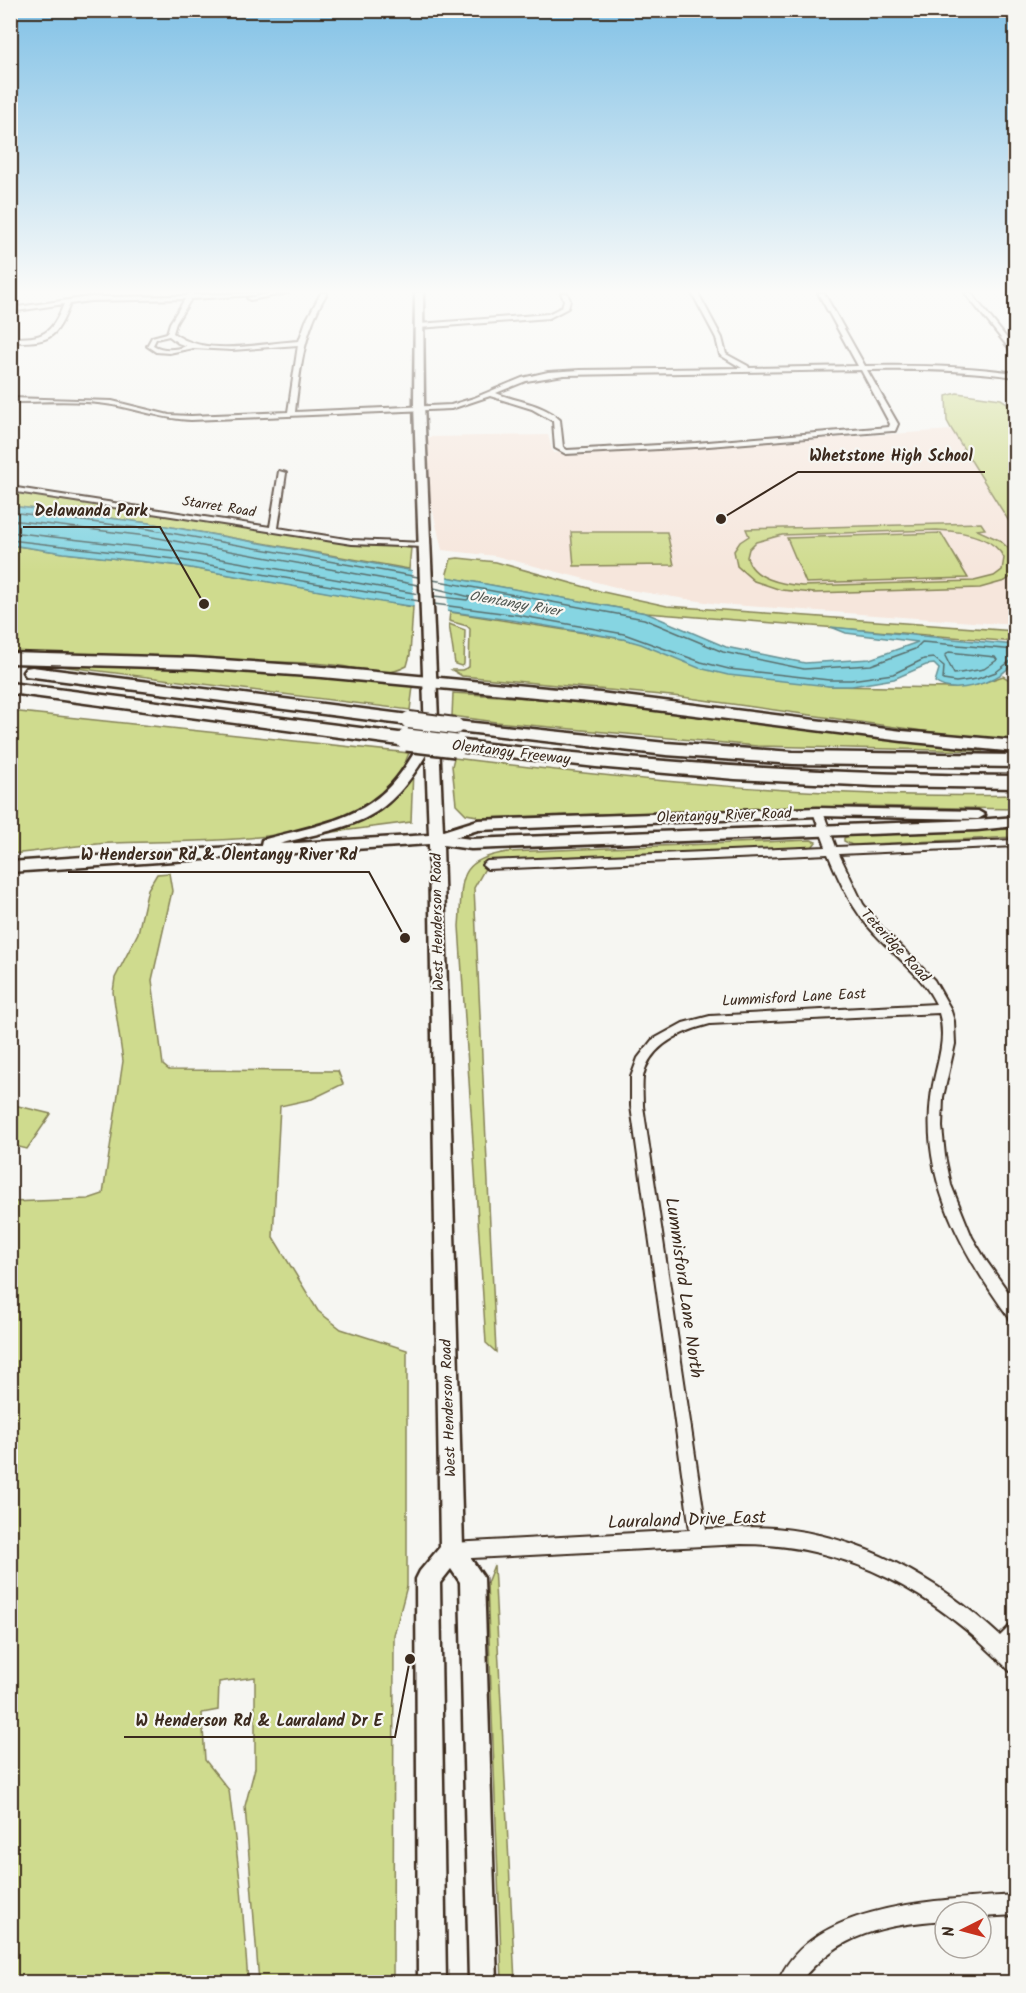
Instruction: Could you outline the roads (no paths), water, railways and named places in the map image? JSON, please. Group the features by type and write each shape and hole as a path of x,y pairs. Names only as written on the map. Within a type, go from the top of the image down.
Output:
{"highway":[{"path":"10,658 194,663 429,681 630,701 902,736 1016,747"},
{"name":"Olentangy Freeway","path":"10,669 455,726 666,749 793,758 1016,761"},
{"name":"Olentangy Freeway","path":"10,688 558,759 724,773 923,782 1016,782"},
{"path":"10,702 123,714 201,713"}],"main road":[{"name":"West Henderson Road","path":"419,386 436,839 452,1551"},
{"path":"237,852 281,838 329,828 368,812 397,788 431,737"},
{"name":"Olentangy River Road","path":"436,839 478,825 818,812 950,814 1016,819"},
{"name":"Olentangy River Road","path":"10,867 436,839 471,844 825,831 1016,819"},
{"path":"432,1983 428,1579 452,1551 472,1578 483,1983"}],"street":[{"path":"291,415 295,386"},
{"path":"10,400 92,401 112,403 169,417 191,418 419,409 461,405 507,386"},
{"path":"491,394 550,414 556,420 561,451 571,452 888,430 894,424 873,386"},
{"path":"274,529 282,472"},
{"name":"Starret Road","path":"10,489 352,542 424,544"},
{"name":"Teteridge Road","path":"818,812 832,851 858,906 893,946 927,978 944,1008 950,1030 950,1044 937,1098 937,1148 942,1172 957,1218 973,1254 1016,1315"},
{"path":"487,865 1016,843"},
{"name":"Lummisford Lane East","path":"652,1047 679,1029 710,1020 944,1008"},
{"name":"Lummisford Lane North","path":"652,1047 642,1061 637,1074 637,1106 699,1538"},
{"name":"Lauraland Drive East","path":"452,1551 741,1536 787,1538 871,1559 907,1576 941,1598 1000,1648 1016,1665"},
{"path":"1000,1648 1016,1632"},
{"path":"788,1983 794,1972 817,1949 844,1932 874,1922 935,1911 1016,1905"}],"water":[{"name":"Olentangy River","path":"10,506 149,523 646,613 726,647 805,663 870,659 918,642 846,633 831,627 1015,645 1015,665 1010,666 995,678 963,688 952,688 935,682 939,669 934,664 926,665 894,679 852,686 829,686 728,675 699,668 623,639 381,602 174,565 11,545"}],"place":[{"name":"Whetstone High School","path":"721,519"},
{"name":"Delawanda Park","path":"204,604"},
{"name":"W Henderson Rd & Olentangy River Rd","path":"405,938"},
{"name":"W Henderson Rd & Lauraland Dr E","path":"410,1659"}]}
